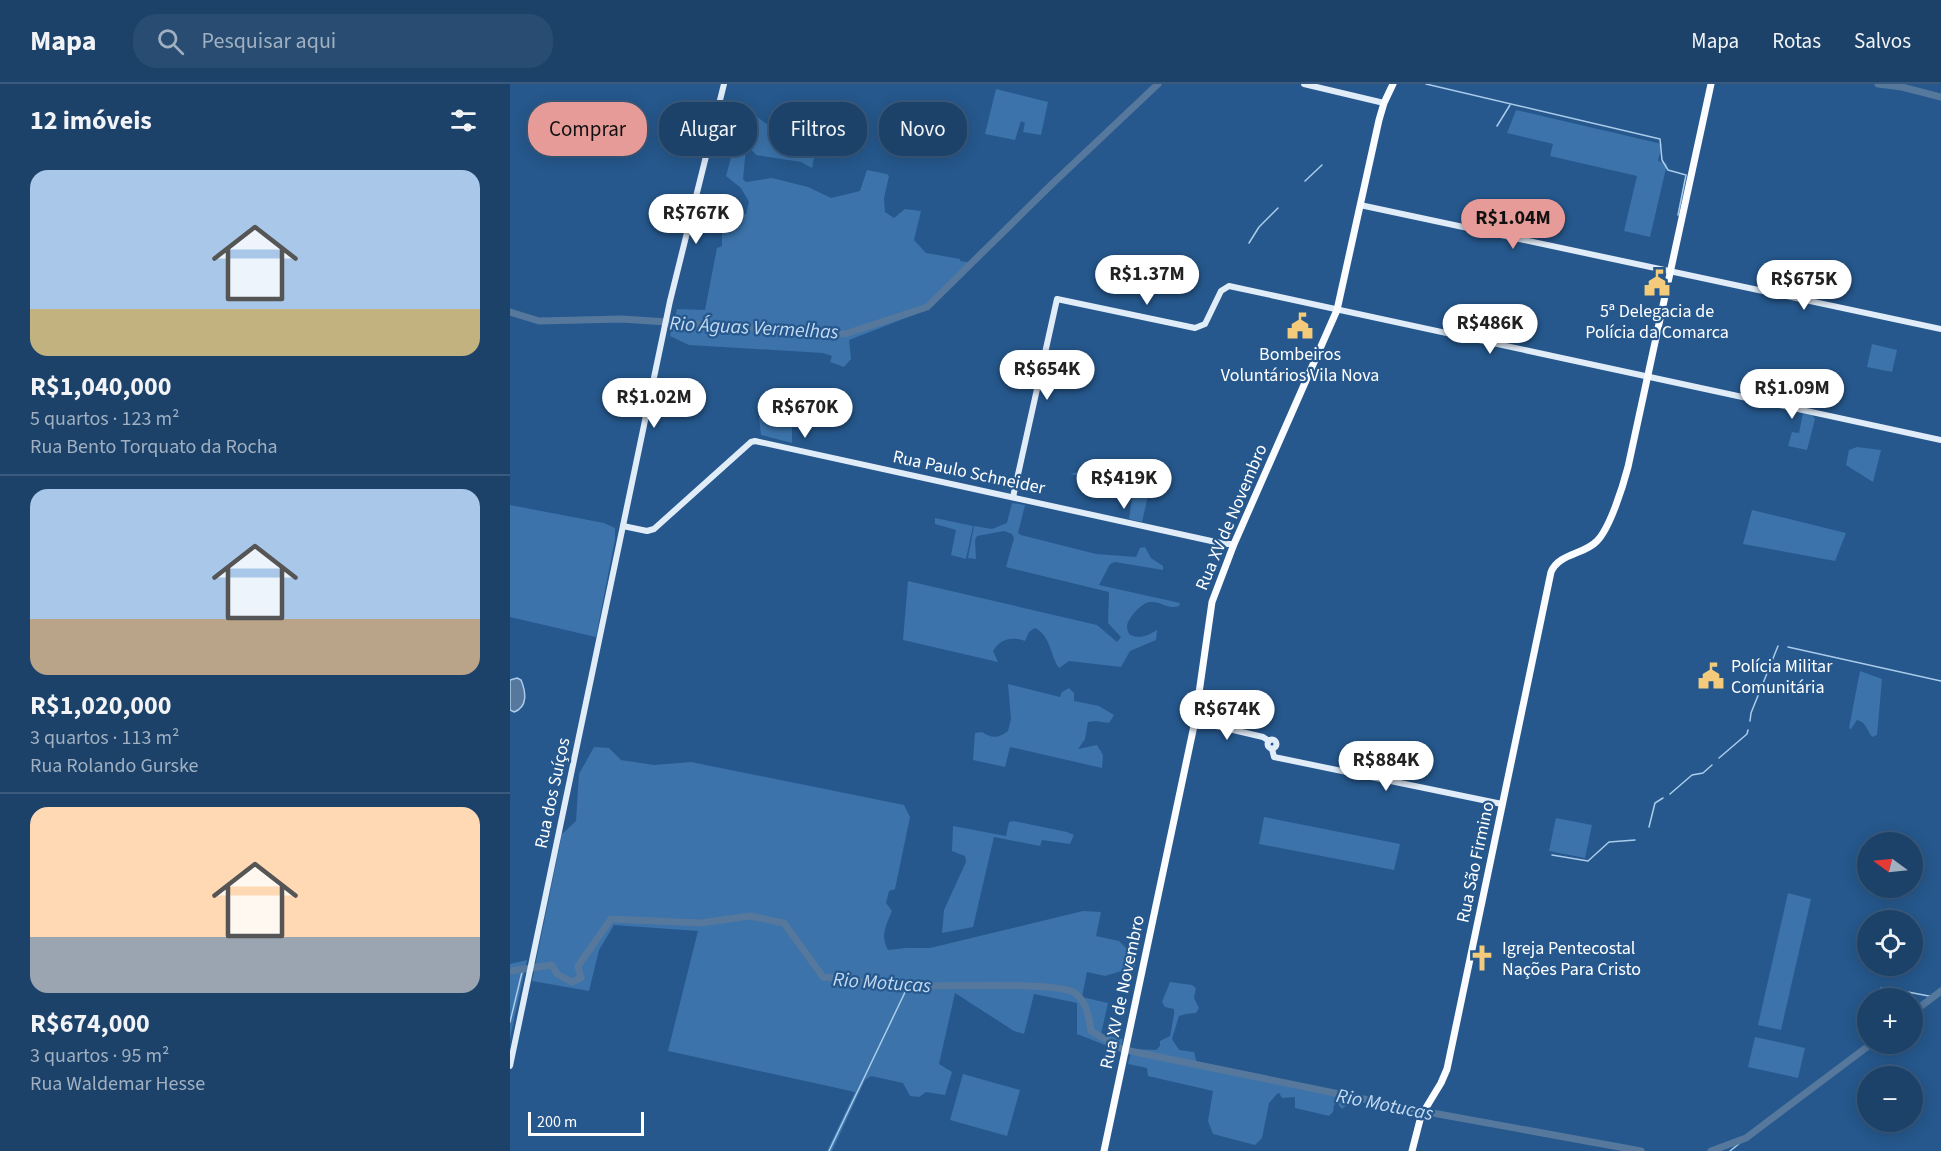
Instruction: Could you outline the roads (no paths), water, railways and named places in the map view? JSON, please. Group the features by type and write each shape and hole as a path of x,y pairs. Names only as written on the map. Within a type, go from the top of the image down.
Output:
{"main road":[{"name":"Rua XV de Novembro","path":"1104,1151 1195,721 1211,605 1234,544 1337,310 1378,120 1393,84"},
{"path":"1648,377 1711,84"},
{"name":"Rua São Firmino","path":"1412,1151 1423,1112 1447,1069 1551,572 1558,562 1593,545 1605,528 1628,467 1648,377"}],"street":[{"name":"Rua dos Suíços","path":"510,1066 664,327 724,84"},
{"path":"1304,84 1384,103"},
{"path":"1360,206 1671,270 1941,329"},
{"path":"1013,497 1057,298 1195,328 1205,324 1223,289 1229,286 1941,440"},
{"name":"Rua Paulo Schneider","path":"623,526 647,531 654,530 753,441 1225,544 1234,544"},
{"path":"1195,721 1274,741 1276,744 1272,749 1274,757 1502,804"}],"waterway":[{"name":"Rio Águas Vermelhas","path":"510,312 539,321 622,319 845,334 927,307 1158,84"},
{"path":"1426,84 1660,139 1662,160 1668,170 1686,175 1678,215"},
{"name":"Rio Águas Vermelhas","path":"1878,84 1902,87 1941,97"},
{"path":"1497,126 1510,105"},
{"path":"1305,181 1322,165"},
{"path":"1249,243 1259,227 1278,208"},
{"path":"1750,721 1751,713 1778,646"},
{"path":"1788,647 1941,681"},
{"path":"1719,758 1747,734 1748,730"},
{"path":"1670,794 1692,775 1703,773 1712,765"},
{"path":"1649,827 1655,803 1663,798"},
{"path":"1552,855 1588,861 1609,842 1635,840"},
{"name":"Rio Motucas","path":"510,971 552,965 557,974 572,982 581,978 578,966 611,919 701,923 750,916 784,923 823,977 910,986 997,985 1064,989 1075,993 1085,1006 1091,1031 1122,1049"},
{"path":"510,1022 523,968"},
{"path":"829,1151 908,986"},
{"name":"Rio Motucas","path":"1923,1005 1941,991"},
{"path":"1923,995 1934,997"},
{"name":"Rio Motucas","path":"1130,1051 1427,1112 1641,1151"},
{"name":"Rio Motucas","path":"1711,1151 1746,1138 1858,1054"},
{"name":"Rio Motucas","path":"1730,1151 1746,1138"}],"place":[{"name":"5ª Delegacia de Polícia da Comarca","path":"1657,283"},
{"name":"Bombeiros Voluntários Vila Nova","path":"1300,326"},
{"name":"Polícia Militar Comunitária","path":"1711,676"},
{"name":"Igreja Pentecostal Nações Para Cristo","path":"1482,958"}]}
